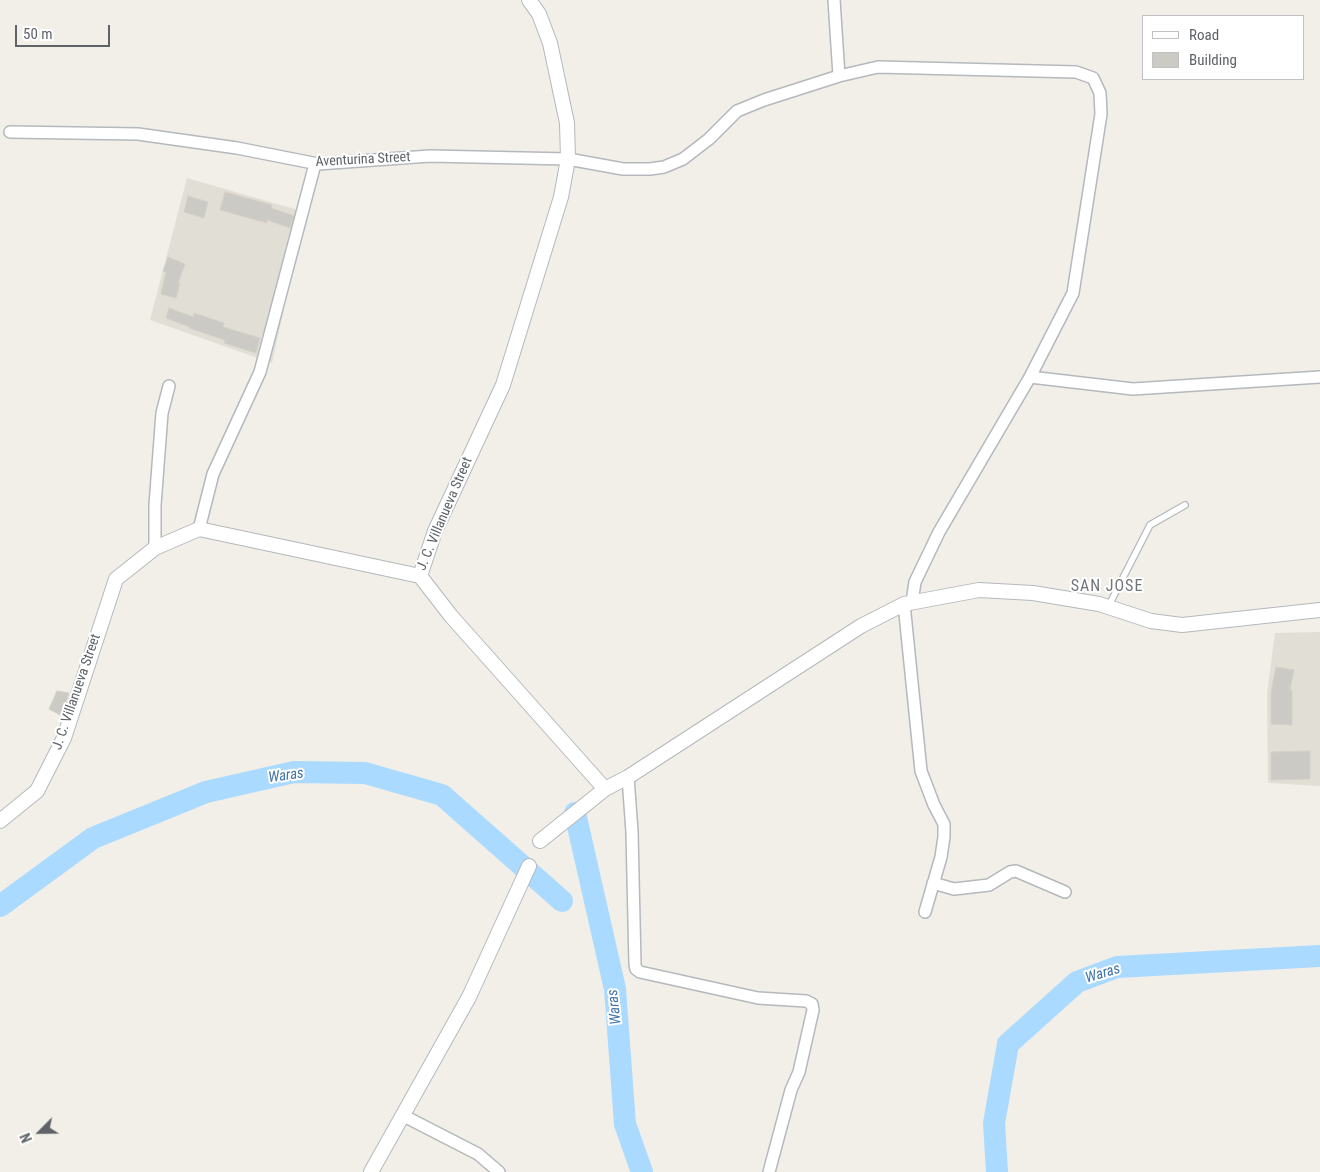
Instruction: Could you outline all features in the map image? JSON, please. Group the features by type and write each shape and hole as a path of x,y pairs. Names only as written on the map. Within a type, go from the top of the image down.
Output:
{"street":[{"name":"J. C. Villanueva Street","path":"0,821 37,791 64,738 116,578 155,548 199,529 420,576 435,531 503,385 561,197 568,159 568,123 550,44 539,14 528,0"},
{"path":"834,0 839,76"},
{"name":"Aventurina Street","path":"10,132 138,134 237,148 315,164 430,156 568,159 623,169 664,167 683,159 709,139 737,111 764,100 839,76 878,67 1076,72 1093,78 1100,93 1101,114 1073,293 1030,377"},
{"path":"199,529 213,474 260,372 315,164"},
{"path":"925,912 944,837 944,824 921,771 908,603 915,582 940,532 1030,377 1133,389 1320,377"},
{"path":"155,548 155,505 162,413 169,386"},
{"path":"420,576 451,616 605,789"},
{"path":"540,840 605,789 628,777 861,626 908,603 979,590 1033,593 1070,598 1108,607 1151,621 1182,625 1320,610"},
{"path":"628,777 632,832 636,970 758,998 806,1001 812,1004 813,1010 798,1072 791,1090 768,1172"},
{"path":"371,1172 469,997 529,866"},
{"path":"933,883 954,888 989,884 1010,872 1016,871 1065,892"},
{"path":"404,1116 478,1154 500,1172"}],"lane":[{"path":"1108,607 1150,525 1185,505"}],"shaded area":[{"path":"187,178 305,212 272,363 150,320"},
{"path":"1320,632 1320,786 1268,783 1267,694 1275,633"}],"building":[{"path":"225,192 272,205 271,208 294,216 290,228 267,220 267,223 220,210"},
{"path":"188,196 208,202 204,218 184,212"},
{"path":"168,257 185,264 178,283 180,283 176,298 161,294 166,272 163,271"},
{"path":"169,308 193,317 194,313 224,323 223,327 260,338 256,353 224,343 225,340 166,318"},
{"path":"1276,667 1294,670 1290,690 1292,690 1292,725 1271,724 1271,692"},
{"path":"57,691 69,693 62,716 49,709"},
{"path":"1310,751 1310,779 1271,780 1271,752"}],"waterway":[{"name":"Waras","path":"0,906 93,838 206,792 294,772 365,773 442,795 562,901"},
{"name":"Waras","path":"575,813 615,989 625,1124 642,1172"},
{"name":"Waras","path":"997,1172 994,1123 1008,1044 1077,982 1117,967 1320,956"}],"district":[{"name":"SAN JOSE","path":"1107,587"}]}
